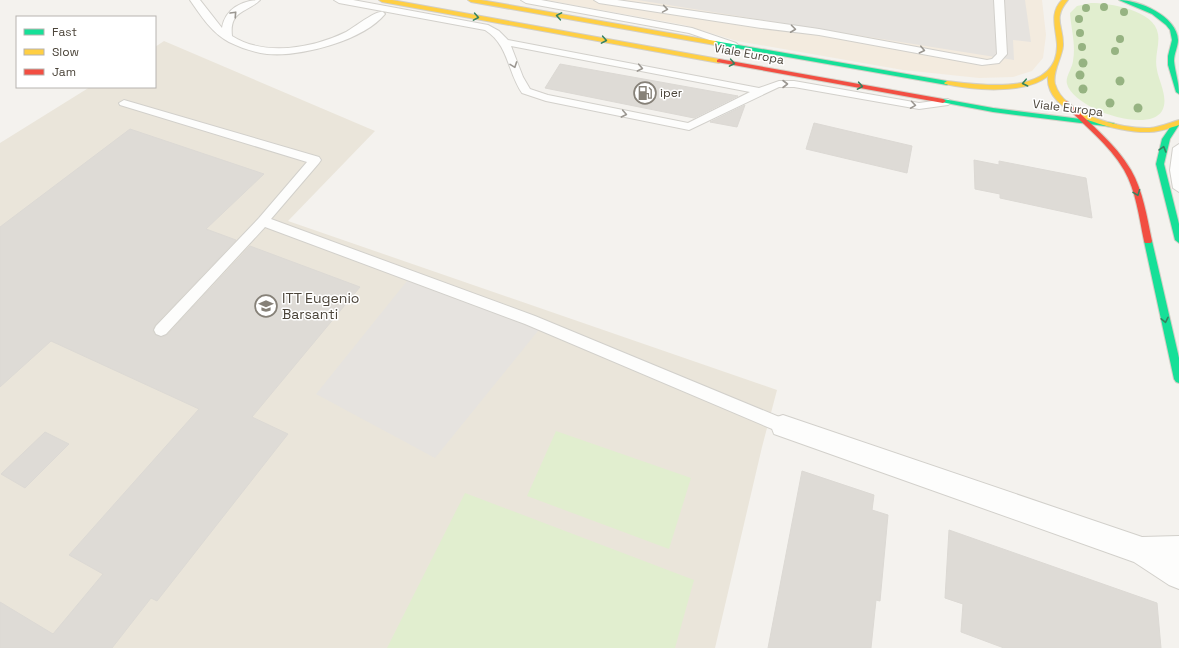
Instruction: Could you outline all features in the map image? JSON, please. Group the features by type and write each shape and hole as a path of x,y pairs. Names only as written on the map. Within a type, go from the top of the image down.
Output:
{"street":[{"name":"Viale Europa","path":"382,0 993,110 1112,125"},
{"name":"Viale Europa","path":"471,0 745,49 943,82 999,86 1024,84 1039,79 1057,62"},
{"path":"1052,0 1056,12 1060,53 1051,75 1051,83 1055,91 1083,122 1120,158 1128,171 1139,200 1179,379"},
{"path":"1056,12 1057,7 1065,0"},
{"path":"1122,0 1138,5"},
{"path":"1130,0 1157,15 1168,24 1174,35 1176,41 1171,64 1179,92"},
{"path":"1066,103 1083,115 1112,125 1153,130 1168,128 1177,123"},
{"path":"993,110 1046,121 1081,132 1120,158"},
{"path":"1177,123 1166,139 1160,164 1179,240"},
{"path":"783,426 1142,551 1179,575"},
{"path":"1142,551 1179,550"}],"lane":[{"path":"195,0 210,22 227,36 241,44 262,49 276,50 302,48 327,43 352,34 380,14"},
{"path":"227,36 226,26 230,17 238,9 255,0"},
{"path":"339,0 481,26 496,33 505,42 518,77 526,91 546,98 689,127 770,86 785,83 919,106 948,102"},
{"path":"526,0 692,31 745,49"},
{"path":"598,0 761,25 819,32 968,60 990,62 997,60 1002,54 999,0"},
{"path":"413,13 454,13"},
{"path":"505,42 760,91"},
{"path":"124,103 315,160 263,221 160,330"},
{"path":"1179,148 1176,170 1179,188"},
{"path":"263,221 530,320 783,426"}],"shaded area":[{"path":"546,0 1042,0 1046,35 1043,58 1032,71 1013,77 979,78 903,70 737,41 684,25"},
{"path":"637,0 1025,0 1031,42 1013,40 1014,60"},
{"name":"ITT Eugenio Barsanti","path":"164,41 375,131 288,221 777,390 762,447 715,648 0,648 0,143 88,88 156,88 156,46"},
{"path":"415,271 546,321 435,458 316,394"}],"green space":[{"path":"1091,3 1119,6 1149,19 1155,26 1158,34 1156,65 1164,95 1164,106 1162,111 1154,117 1142,120 1128,119 1112,116 1096,110 1083,102 1073,93 1067,84 1074,55 1070,13 1077,6"},
{"path":"556,431 691,478 669,549 527,496"},
{"path":"465,493 694,580 675,648 387,648"}],"building":[{"name":"iper","path":"560,64 738,96 694,118 545,88"},
{"path":"745,105 737,127 710,122"},
{"path":"814,123 912,146 907,173 806,149"},
{"path":"130,129 264,174 206,229 236,240 155,325 153,331 155,335 162,337 167,335 250,246 360,287 252,417 288,434 157,601 151,598 112,648 0,648 0,602 53,634 103,574 69,555 199,409 51,341 0,387 0,227"},
{"path":"974,160 999,165 999,161 1086,178 1092,218 1000,198 1000,194 975,189"},
{"path":"45,432 69,444 25,488 1,474"},
{"path":"802,471 874,495 872,510 888,515 880,601 876,600 871,648 768,648"},
{"path":"949,530 1157,603 1161,648 1004,648 961,632 963,604 945,598"}],"traffic: fast":[{"path":"1122,0 1146,8 1162,18 1173,30 1175,40 1171,56 1171,65 1179,92"},
{"path":"715,43 947,83"},
{"path":"943,101 993,110 1113,125"},
{"path":"1175,125 1166,139 1160,164 1179,240"},
{"path":"1148,241 1179,379"}],"traffic: slow":[{"path":"382,0 719,61"},
{"path":"471,0 715,43"},
{"path":"1065,0 1058,9 1057,14 1056,20 1060,48 1051,79 1057,95 1066,105 1093,119 1124,128 1150,130 1179,122"},
{"path":"947,83 994,87 1017,86 1042,78 1057,62"}],"traffic: jam":[{"path":"719,61 943,101"},
{"path":"1066,103 1107,143 1128,171 1138,196 1148,241"}],"place":[{"name":"iper","path":"645,93"},
{"name":"ITT Eugenio Barsanti","path":"266,306"}]}
